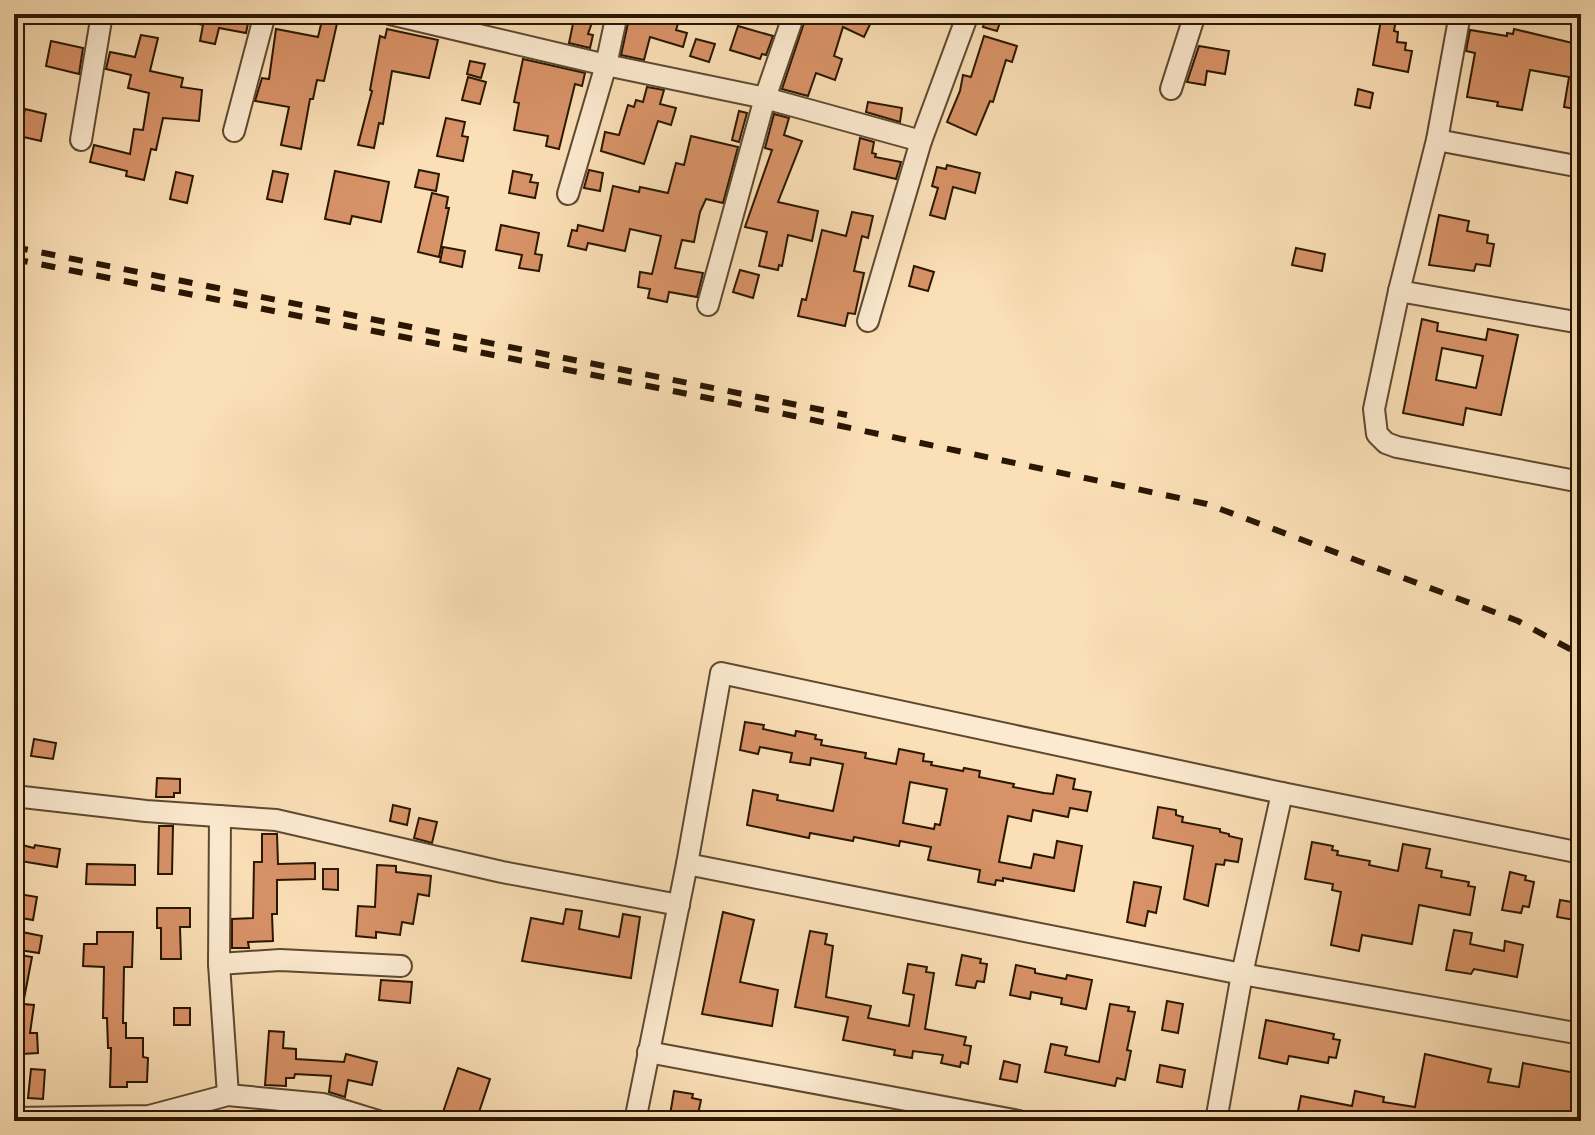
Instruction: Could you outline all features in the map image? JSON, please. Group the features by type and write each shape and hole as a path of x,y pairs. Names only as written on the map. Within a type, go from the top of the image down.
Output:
{"street":[{"path":"81,140 102,14"},
{"path":"234,131 265,14"},
{"path":"390,14 434,19 606,65 765,98 921,141"},
{"path":"568,194 606,65 617,14"},
{"path":"708,305 765,98 794,14"},
{"path":"868,321 921,141 968,14"},
{"path":"1171,89 1195,14"},
{"path":"1460,14 1437,140 1399,291 1374,409 1377,434 1386,443 1397,447 1581,482"},
{"path":"1437,140 1581,167"},
{"path":"1399,291 1581,323"},
{"path":"635,1121 687,864 721,673 1282,793 1581,853"},
{"path":"1216,1121 1242,974 1282,793"},
{"path":"14,796 276,820 502,872 679,905"},
{"path":"220,816 219,964 228,1095"},
{"path":"687,864 1242,974 1581,1034"},
{"path":"219,964 280,960 401,966"},
{"path":"648,1052 1019,1121"},
{"path":"14,1118 149,1116 228,1095 323,1104 378,1121"}],"building":[{"path":"187,14 250,14 246,33 219,28 215,44 200,41 203,25 186,21"},
{"path":"575,14 595,14 588,34 593,35 590,48 569,43"},
{"path":"630,14 658,20 660,15 679,21 676,30 687,33 683,47 650,37 644,60 621,55"},
{"path":"807,14 875,14 864,37 843,27 834,56 842,59 835,80 816,73 808,96 782,89"},
{"path":"987,14 1002,17 997,31 983,27"},
{"path":"1382,14 1397,14 1394,31 1398,32 1397,42 1406,43 1405,50 1412,51 1408,72 1373,65"},
{"path":"323,16 338,19 324,81 317,80 313,99 310,99 301,149 281,145 289,107 255,101 262,78 269,79 276,29 318,37"},
{"path":"738,26 773,36 766,55 762,54 760,59 730,50"},
{"path":"387,29 438,40 429,78 392,71 383,124 379,123 374,148 358,145 372,91 380,36 385,38"},
{"path":"1514,29 1581,45 1581,110 1564,107 1569,77 1530,70 1522,110 1467,97 1475,53 1466,51 1470,30 1507,36 1507,33 1513,34"},
{"path":"141,35 158,38 150,71 183,78 181,87 202,90 199,121 163,118 156,150 151,149 144,180 126,176 127,171 90,162 94,145 130,154 134,129 143,130 149,93 128,88 131,75 106,69 110,52 135,57"},
{"path":"984,36 1017,46 1012,62 1006,60 993,102 990,101 976,135 947,122 963,75 971,77"},
{"path":"696,39 715,44 709,62 690,56"},
{"path":"51,41 83,48 79,74 46,66"},
{"path":"1199,46 1229,51 1225,74 1207,71 1205,85 1187,82"},
{"path":"523,59 585,73 582,86 575,84 559,149 546,146 548,136 514,130 519,103 514,102"},
{"path":"470,61 485,64 481,78 467,74"},
{"path":"468,77 486,82 480,104 462,100"},
{"path":"647,87 664,90 660,104 676,108 671,125 658,121 644,164 601,151 605,132 619,135 628,105 634,107 636,100 643,102"},
{"path":"1358,89 1373,93 1370,108 1355,105"},
{"path":"868,102 902,108 900,122 866,112"},
{"path":"25,109 46,114 41,141 19,136"},
{"path":"739,111 747,113 739,142 732,140"},
{"path":"774,114 789,118 784,135 802,141 778,202 818,211 812,241 788,235 782,266 779,265 778,270 759,266 767,232 745,227 772,150 765,148"},
{"path":"446,118 465,122 462,136 468,137 463,161 437,156"},
{"path":"691,136 738,147 723,203 706,199 694,242 682,240 675,268 703,273 697,297 669,292 667,302 648,298 650,289 638,287 640,272 652,274 661,236 630,229 625,251 588,243 586,250 568,246 572,230 577,231 578,225 603,231 613,186 639,192 640,187 668,193 676,163 684,165"},
{"path":"860,138 874,142 872,153 876,154 875,157 901,162 896,179 854,169"},
{"path":"947,165 980,173 975,193 953,187 945,219 930,215 938,188 932,186 937,167 946,169"},
{"path":"419,170 439,174 436,191 415,187"},
{"path":"589,170 603,173 600,191 584,188"},
{"path":"273,171 288,174 282,202 267,199"},
{"path":"335,171 389,182 381,222 352,216 350,224 325,219"},
{"path":"513,171 532,175 530,182 538,183 535,198 509,193"},
{"path":"176,172 193,176 187,203 170,199"},
{"path":"432,193 448,197 446,208 449,208 439,257 418,252"},
{"path":"852,212 873,216 868,238 862,236 854,271 864,273 855,314 848,313 845,326 798,316 802,299 806,300 822,230 846,236"},
{"path":"1439,215 1469,221 1467,231 1488,235 1487,243 1494,244 1490,266 1476,264 1474,271 1429,265"},
{"path":"501,225 539,233 535,254 542,255 539,271 519,268 522,255 496,250"},
{"path":"443,247 465,251 462,267 440,262"},
{"path":"1296,248 1325,254 1322,271 1292,265"},
{"path":"914,266 934,272 928,291 909,286"},
{"path":"740,270 759,275 753,298 733,292"},
{"path":"1422,319 1438,323 1437,331 1486,340 1488,329 1518,335 1501,415 1466,408 1463,425 1403,413","holes":["1442,348 1483,356 1476,388 1436,380"]},
{"path":"745,722 795,736 796,731 816,735 815,739 822,740 821,745 866,753 865,758 896,764 899,749 924,754 923,761 932,762 931,765 980,771 979,777 1044,793 1053,794 1057,775 1075,779 1073,789 1091,792 1087,811 1070,808 1068,817 1033,810 1031,821 1008,816 999,862 1031,868 1034,854 1054,858 1057,841 1082,846 1074,891 1003,878 1003,881 996,880 995,885 978,882 980,870 928,860 931,847 900,841 899,846 854,837 853,841 810,833 809,838 747,825 753,790 778,795 777,800 833,811 843,764 811,758 810,765 790,762 792,753 760,747 758,754 740,750","holes":["910,782 947,789 940,825 935,824 934,829 903,823"]},
{"path":"34,739 56,743 53,759 31,756"},
{"path":"157,778 180,779 180,793 174,793 174,797 156,797"},
{"path":"393,805 410,809 407,825 390,821"},
{"path":"1158,807 1176,810 1176,815 1183,817 1182,822 1220,829 1220,832 1242,839 1238,862 1225,860 1224,865 1216,864 1208,906 1184,899 1193,846 1153,838"},
{"path":"419,818 437,822 432,843 414,838"},
{"path":"159,826 173,826 172,874 158,874"},
{"path":"262,834 277,834 278,864 315,863 315,879 277,880 277,914 272,914 273,941 248,942 249,948 232,948 232,919 253,918 254,862 262,862"},
{"path":"1312,842 1333,846 1332,850 1338,851 1337,855 1370,861 1369,865 1398,871 1403,844 1430,849 1426,868 1442,871 1441,877 1469,882 1468,886 1475,887 1470,915 1419,905 1412,944 1362,935 1359,951 1331,945 1341,892 1332,890 1333,884 1305,879"},
{"path":"14,843 60,849 57,867 14,860"},
{"path":"87,864 135,865 135,885 86,884"},
{"path":"377,865 396,866 396,872 431,876 429,896 418,894 413,924 402,922 400,935 376,932 376,938 356,936 358,906 375,907"},
{"path":"323,869 338,869 338,890 323,889"},
{"path":"1510,872 1526,876 1525,880 1534,882 1529,907 1523,906 1521,913 1502,910"},
{"path":"1134,882 1161,887 1156,913 1148,911 1145,926 1127,922"},
{"path":"19,894 37,897 33,920 15,917"},
{"path":"1560,900 1578,903 1575,920 1557,917"},
{"path":"157,908 190,908 190,927 180,927 181,959 161,959 161,928 157,928"},
{"path":"566,909 582,911 579,929 619,937 623,914 640,917 631,978 522,961 531,918 563,924"},
{"path":"723,912 754,920 740,982 778,990 772,1026 702,1014"},
{"path":"1454,930 1472,933 1470,944 1504,951 1505,941 1523,945 1517,977 1474,969 1471,974 1446,970"},
{"path":"810,931 827,934 825,944 833,946 826,997 871,1006 868,1018 909,1026 914,995 903,993 908,964 927,967 926,972 934,973 925,1029 966,1037 964,1045 971,1046 968,1064 961,1062 960,1067 941,1063 943,1055 913,1051 912,1058 894,1055 895,1050 843,1040 848,1017 795,1007"},
{"path":"22,932 42,936 39,953 19,950"},
{"path":"97,932 133,932 132,967 124,967 123,1023 126,1023 126,1038 143,1038 143,1057 148,1058 147,1082 127,1082 127,1087 110,1087 111,1048 108,1048 107,1018 103,1018 104,967 83,966 84,944 97,944"},
{"path":"14,954 32,957 23,1004 34,1005 30,1033 37,1033 38,1053 22,1054 21,1033 24,1033 14,1032"},
{"path":"962,955 981,959 980,963 987,964 984,982 977,981 975,988 956,985"},
{"path":"1016,965 1035,969 1035,973 1092,980 1086,1009 1061,1004 1062,998 1031,992 1030,999 1010,995"},
{"path":"381,980 412,982 410,1003 379,1000"},
{"path":"1167,1001 1183,1004 1178,1033 1162,1030"},
{"path":"1110,1004 1129,1007 1128,1011 1135,1012 1125,1080 1117,1078 1115,1086 1045,1072 1051,1044 1067,1047 1065,1055 1099,1062"},
{"path":"174,1008 190,1008 190,1025 174,1025"},
{"path":"1266,1020 1334,1034 1333,1039 1340,1040 1336,1058 1329,1057 1328,1063 1289,1056 1287,1064 1259,1058"},
{"path":"269,1031 284,1032 283,1048 296,1049 296,1059 344,1062 346,1054 377,1062 372,1085 348,1080 345,1097 329,1092 331,1076 295,1074 294,1078 286,1078 286,1086 265,1085"},
{"path":"1425,1054 1491,1069 1488,1082 1519,1087 1523,1063 1581,1074 1581,1118 1568,1116 1568,1121 1296,1121 1301,1096 1352,1106 1355,1091 1384,1097 1383,1102 1415,1107"},
{"path":"1004,1061 1020,1065 1017,1082 1000,1079"},
{"path":"1160,1065 1185,1070 1182,1087 1157,1082"},
{"path":"458,1068 490,1079 476,1121 460,1121 442,1115"},
{"path":"31,1069 45,1070 43,1099 28,1098"},
{"path":"674,1091 693,1094 692,1098 701,1100 697,1119 686,1117 685,1121 669,1121"}],"railway":[{"path":"14,247 847,415"},
{"path":"14,259 733,403 1207,504 1518,621 1581,655"}]}
